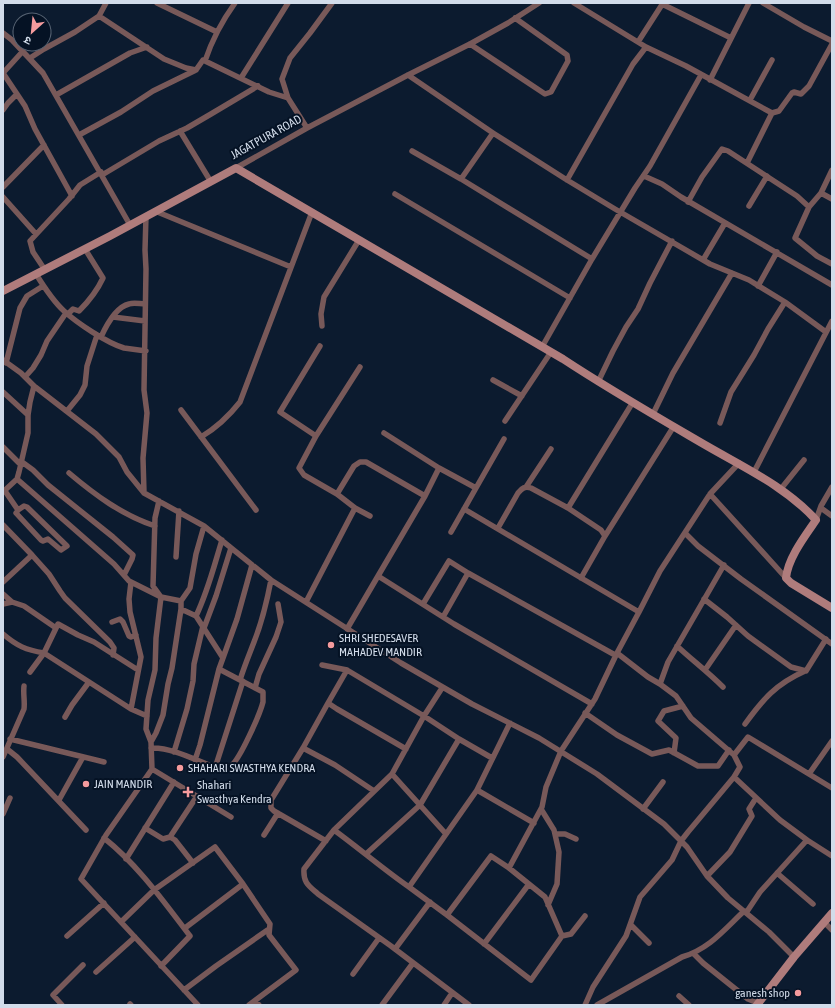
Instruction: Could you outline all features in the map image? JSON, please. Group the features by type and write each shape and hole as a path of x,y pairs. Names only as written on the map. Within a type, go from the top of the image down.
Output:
{"street":[{"path":"30,58 99,16 106,3"},
{"path":"158,3 217,32"},
{"path":"79,135 121,112 153,91 196,70 203,60 204,61 217,32 234,3"},
{"path":"241,78 288,3"},
{"path":"308,128 288,98 282,79 290,58 332,3"},
{"name":"JAGATPURA ROAD","path":"3,290 85,249 308,128 470,44 540,3"},
{"path":"574,3 646,47 750,100 772,113 779,111 792,93 794,92 801,94 809,86 832,44"},
{"path":"710,80 749,3"},
{"path":"638,42 662,4 731,38"},
{"path":"766,4 804,27 832,41"},
{"path":"99,16 133,40 164,59 186,68 196,70"},
{"path":"470,44 545,94 551,92 568,61 567,55 515,18"},
{"path":"3,33 12,40"},
{"path":"56,95 130,53 146,47"},
{"path":"567,180 633,64 646,47"},
{"path":"22,52 3,74 25,106 35,129 72,196"},
{"path":"24,52 43,73 130,225"},
{"path":"750,100 772,60"},
{"path":"204,61 288,98"},
{"path":"408,75 567,180 703,260 749,280 785,302 826,332"},
{"path":"542,347 592,259 668,136 701,75"},
{"path":"45,270 33,252 30,241 80,186 159,140 180,131 258,86"},
{"path":"3,110 17,94"},
{"path":"748,163 772,113"},
{"path":"180,131 210,182"},
{"path":"461,178 494,133"},
{"path":"3,187 44,145"},
{"path":"688,202 702,177 722,149 748,163 797,196 809,207"},
{"path":"412,151 461,178 592,259"},
{"path":"236,168 551,352 598,382 754,472 808,511 816,520"},
{"path":"832,170 821,193 809,207 795,238 818,256 832,264"},
{"path":"644,176 662,184 688,202 832,285"},
{"path":"749,206 767,176"},
{"path":"821,193 832,199"},
{"path":"395,194 570,298"},
{"path":"3,197 36,234"},
{"path":"155,211 291,267"},
{"path":"201,437 210,432 231,414 240,402 312,212"},
{"path":"144,493 146,413 144,390 146,351 146,216"},
{"path":"703,260 725,223"},
{"path":"322,326 321,314 324,297 359,240"},
{"path":"598,382 626,327 638,309 672,241"},
{"path":"25,377 41,355 47,341 67,314 73,308 79,311 86,304 94,295 103,278 85,249"},
{"path":"758,286 777,252"},
{"path":"653,414 674,373 732,273"},
{"path":"36,274 43,286 67,314 99,336 123,348 146,351"},
{"path":"43,286 27,296 20,308 5,361 34,386 96,434 119,457 127,472 144,493 204,526 271,580 442,688 540,738 597,774 664,824 687,846 707,876 728,898 769,932 794,957"},
{"path":"720,423 731,392 785,302"},
{"path":"67,411 80,395 85,385 87,366 99,336 106,325 120,309 129,304 145,304"},
{"path":"113,317 145,321"},
{"path":"754,472 832,321"},
{"path":"316,436 280,412 320,346"},
{"path":"505,421 551,352"},
{"path":"360,367 316,436 299,468 304,475 337,494 355,508 370,516"},
{"path":"493,380 522,396"},
{"path":"18,510 24,506 27,507 67,546 60,550 48,539 43,541 41,540 16,513 18,510 4,489 17,479 22,464 28,433 28,415 34,386"},
{"path":"3,392 28,415"},
{"path":"568,508 633,402"},
{"path":"181,410 256,510"},
{"path":"581,578 605,536 674,426"},
{"path":"384,433 439,468 476,488"},
{"path":"451,532 504,439"},
{"path":"3,447 22,464 33,470 48,486 113,537 133,555 124,575"},
{"path":"498,528 518,493 521,489 526,487 551,449"},
{"path":"780,490 804,460"},
{"path":"337,494 354,466 360,462 366,462 425,496"},
{"path":"509,868 541,809 546,788 561,751 592,704 616,654 660,571 710,494 739,463"},
{"path":"347,629 425,496 439,468"},
{"path":"69,473 108,503 124,513 155,526"},
{"path":"17,479 114,564 131,582 161,597 181,601"},
{"path":"526,487 531,488 568,508 601,530 605,536"},
{"path":"786,578 786,572 798,546 816,520 832,487"},
{"path":"710,494 791,583 832,608"},
{"path":"159,501 155,526 153,586 161,597 156,638 155,670 148,700 146,729 151,745 152,769 104,838 81,879 198,1005"},
{"path":"306,602 355,508"},
{"path":"821,508 832,516"},
{"path":"464,509 639,612"},
{"path":"176,556 179,511"},
{"path":"3,525 49,574 63,595 110,642 114,648 113,655"},
{"path":"151,745 163,715 172,668 181,601 190,588 196,554 204,526"},
{"path":"685,533 698,546 741,579 832,644"},
{"path":"196,616 210,581 222,540"},
{"path":"174,752 187,709 193,680 194,664 203,627 216,596 231,548"},
{"path":"3,582 32,555"},
{"path":"423,604 449,561 468,573 616,654 660,684 676,696 694,721 734,754 740,767 734,777 681,841 672,860 640,897 626,936 593,987 585,1005"},
{"path":"195,760 219,669 237,619 252,565"},
{"path":"660,684 668,662 724,565"},
{"path":"443,617 468,573"},
{"path":"378,576 443,617 592,704"},
{"path":"215,768 262,619 271,580"},
{"path":"131,582 129,604 141,657 131,708"},
{"path":"3,594 12,602 24,606 56,628"},
{"path":"704,599 748,636 792,667 806,671"},
{"path":"3,604 12,602"},
{"path":"255,688 259,674 276,637 281,622 278,604"},
{"path":"181,608 196,616 223,658"},
{"path":"112,622 120,619 123,622 129,636 131,637 136,635"},
{"path":"30,672 44,653 58,624 94,642 138,670"},
{"path":"705,670 736,625"},
{"path":"3,634 16,645 32,651 44,653 131,708 147,716"},
{"path":"745,724 759,705 775,688 790,678 806,671 826,639"},
{"path":"677,646 723,687"},
{"path":"322,665 347,670 492,758"},
{"path":"151,745 224,770 238,759 257,721 263,700 263,692 219,669"},
{"path":"326,841 271,808 271,800 303,748 347,670"},
{"path":"65,717 89,682"},
{"path":"3,757 24,709 24,686"},
{"path":"442,688 424,716 392,774 334,830 304,870 303,876 307,885 469,1005"},
{"path":"328,703 337,710 406,749"},
{"path":"674,753 676,738 658,721 664,711 683,706"},
{"path":"586,713 617,735 652,754 669,750 698,766 718,766 729,750"},
{"path":"409,887 477,790 510,723"},
{"path":"734,754 748,737 832,788"},
{"path":"10,739 104,762"},
{"path":"366,854 420,805 459,739"},
{"path":"809,774 832,741"},
{"path":"303,748 335,765 374,791"},
{"path":"7,749 17,757 59,800 86,830"},
{"path":"59,800 83,757"},
{"path":"152,769 231,817"},
{"path":"392,774 446,834"},
{"path":"734,777 780,820 832,856"},
{"path":"126,859 174,782"},
{"path":"644,809 663,782"},
{"path":"477,790 534,823"},
{"path":"146,828 163,839 170,837 197,796"},
{"path":"3,814 10,798"},
{"path":"707,876 730,852 752,816 749,810 756,798"},
{"path":"541,809 554,830 559,852 556,884 548,905"},
{"path":"264,836 278,813"},
{"path":"334,830 388,873 430,902 531,980 562,936 571,934 585,916"},
{"path":"555,834 565,834 576,839"},
{"path":"170,837 175,840 193,863"},
{"path":"104,838 117,848 154,890 190,936 161,966"},
{"path":"597,1005 682,957 694,954 707,947 745,912 760,892 807,840"},
{"path":"121,922 154,890 215,847 243,884 270,924 269,935 296,970 257,1003 249,1005"},
{"path":"447,915 491,856 509,868 545,898 562,936"},
{"path":"778,873 813,904"},
{"path":"185,928 243,884"},
{"path":"484,944 529,884"},
{"path":"395,949 430,902"},
{"path":"68,936 104,903"},
{"path":"694,954 748,999 759,1004 794,957 832,913"},
{"path":"824,922 832,930"},
{"path":"630,925 649,943"},
{"path":"184,990 270,929"},
{"path":"96,972 135,937"},
{"path":"353,974 379,938"},
{"path":"382,1005 413,963"},
{"path":"62,1005 53,995 83,965"},
{"path":"444,1005 452,992"},
{"path":"679,996 689,1005"}],"place":[{"name":"SHRI SHEDESAVER MAHADEV MANDIR","path":"331,645"},
{"name":"SHAHARI SWASTHYA KENDRA","path":"180,768"},
{"name":"JAIN MANDIR","path":"86,784"},
{"name":"Shahari Swasthya Kendra","path":"188,792"},
{"name":"ganesh shop","path":"798,993"}]}
